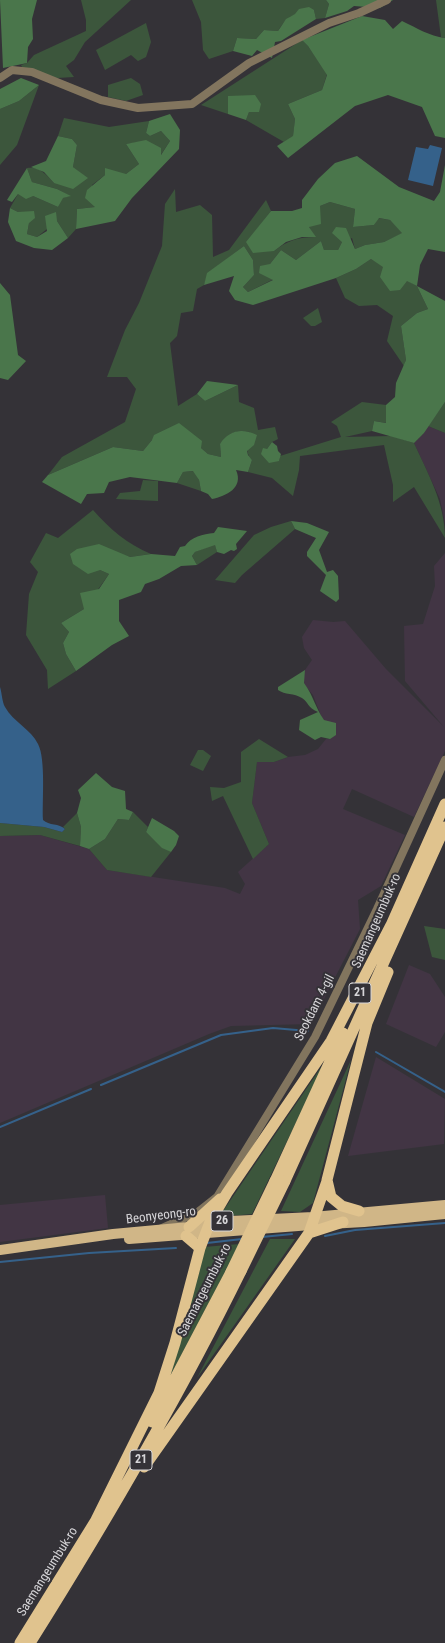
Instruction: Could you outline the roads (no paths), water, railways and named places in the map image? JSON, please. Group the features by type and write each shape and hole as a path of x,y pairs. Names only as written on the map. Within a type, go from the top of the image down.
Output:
{"highway":[{"name":"Saemangeumbuk-ro","path":"280,1181 445,804"},
{"name":"Saemangeumbuk-ro","path":"30,1643 170,1408 280,1181 445,827"},
{"name":"21","path":"360,1211 342,1206 331,1198 327,1180 367,1024 420,882"},
{"name":"21","path":"100,1524 158,1393 175,1343 200,1248 210,1222 227,1193 331,1041 391,925"},
{"path":"327,1180 311,1225 343,1222"},
{"path":"200,1248 187,1231 227,1193"},
{"name":"21","path":"100,1524 284,1267 311,1225"},
{"name":"Saemangeumbuk-ro","path":"20,1643 100,1524"}],"main road":[{"name":"Beonyeong-ro","path":"0,1250 159,1230 205,1233 311,1225 360,1211 445,1204"},
{"path":"343,1222 364,1222 445,1214"},
{"name":"Beonyeong-ro","path":"0,1253 187,1231 210,1222 311,1225"}],"street":[{"path":"0,78 12,70 32,72 101,100 138,108 192,104 249,63 329,23 359,13 387,0"},
{"name":"Seokdam 4-gil","path":"159,1230 198,1212 217,1197 315,1037 377,909 445,760"}],"water":[{"path":"430,145 442,148 433,186 408,180 416,147 428,149"},
{"path":"0,687 3,703 8,712 31,734 38,744 43,770 43,820 45,822 63,827 65,829 62,832 44,827 0,823"}],"waterway":[{"path":"101,1085 221,1035 273,1028 308,1031"},
{"path":"376,1052 445,1092"},
{"path":"0,1127 91,1089"},
{"path":"325,1236 355,1230 445,1223"},
{"path":"262,1237 292,1234"},
{"path":"207,1243 242,1239"},
{"path":"0,1262 89,1253 176,1248"}]}
